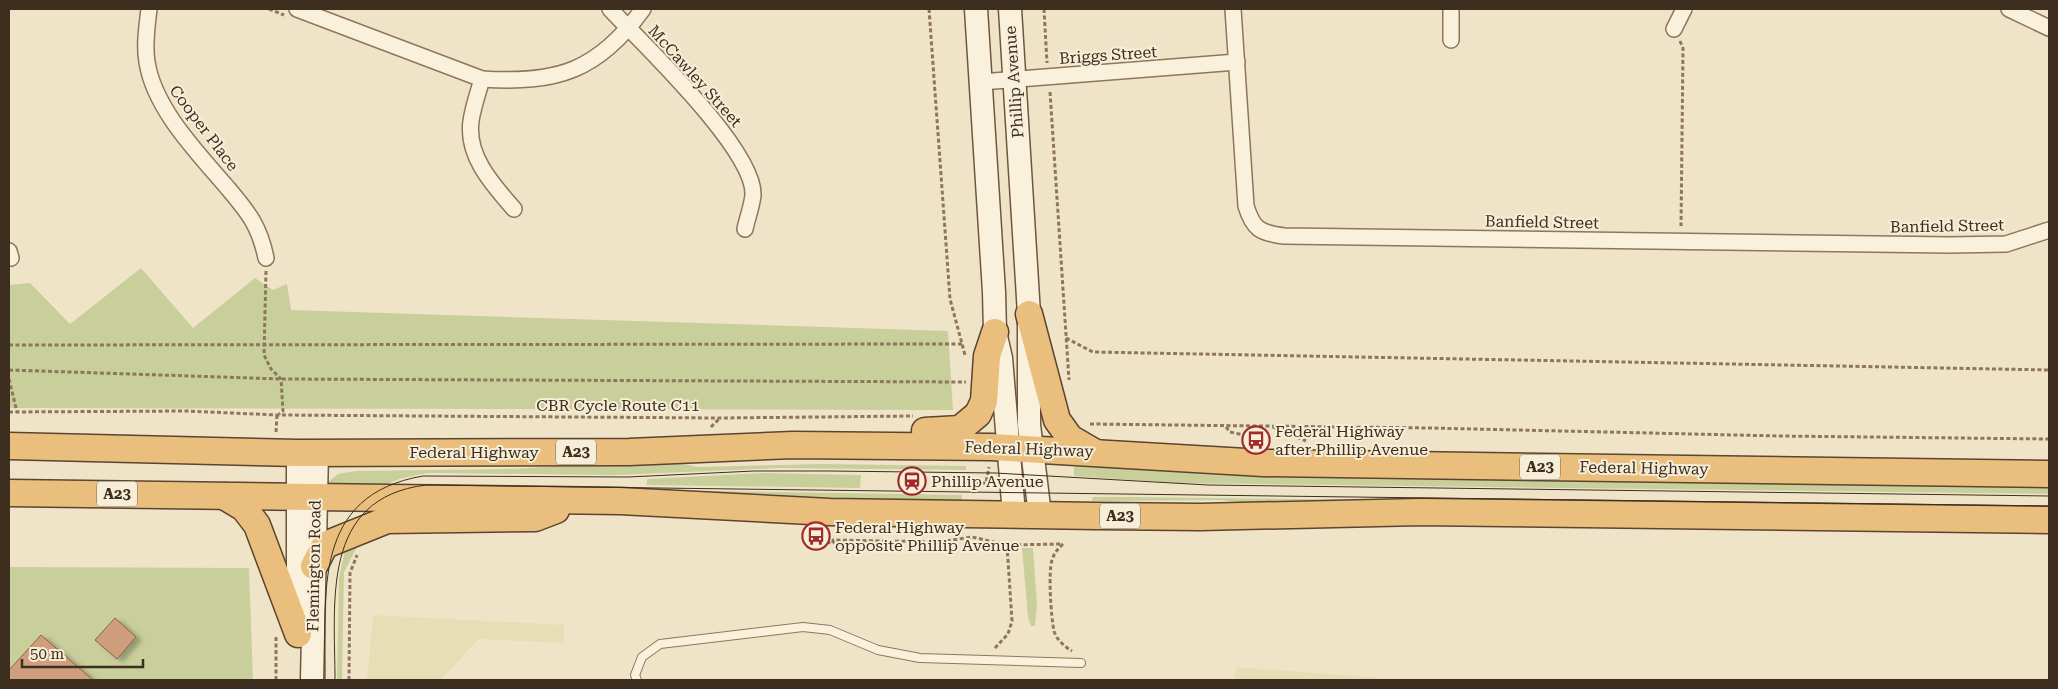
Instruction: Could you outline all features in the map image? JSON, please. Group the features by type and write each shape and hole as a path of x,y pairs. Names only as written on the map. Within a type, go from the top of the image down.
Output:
{"highway":[{"path":"1030,314 1057,420 1070,438 1094,452"},
{"path":"793,444 807,435 828,429 945,431 964,427 978,414 983,406 987,356 995,332"},
{"name":"Federal Highway","path":"9,446 308,452 629,452 793,444 1020,448 1263,463 2049,474"},
{"name":"A23","path":"9,493 582,500 830,512 1040,515 1200,517 1421,512 2049,520"},
{"path":"224,496 244,508 257,525 298,634"},
{"path":"314,566 325,546 387,520 535,518 582,500"}],"main road":[{"name":"Phillip Avenue","path":"976,9 995,332 1020,448 1040,515"},
{"name":"Phillip Avenue","path":"1010,9 1030,314 1029,425 1020,448 1014,514"},
{"name":"Flemington Road","path":"298,680 298,634 307,498 308,452"},
{"name":"Flemington Road","path":"307,498 314,566 312,680"}],"street":[{"name":"Cooper Place","path":"149,9 146,61 158,98 250,215 262,236 266,258"},
{"path":"297,9 482,79 512,81 547,78 580,68 614,45 629,29 643,9"},
{"name":"McCawley Street","path":"610,9 722,130 744,164 753,194 745,229"},
{"name":"Banfield Street","path":"1233,9 1246,206 1251,221 1265,234 1284,236 1680,242 2006,244 2049,230"},
{"path":"1451,9 1451,40"},
{"path":"1674,29 1684,9"},
{"path":"2009,9 2049,28"},
{"name":"Briggs Street","path":"981,82 1237,62"},
{"path":"482,79 471,122 475,152 488,179 514,209"}],"lane":[{"path":"637,680 635,675 642,657 660,644 803,627 830,630 878,650 920,658 1081,663"}],"path":[{"path":"9,345 963,344 950,299 929,9"},
{"path":"1044,9 1070,388"},
{"path":"1674,29 1683,48 1680,242"},
{"path":"266,258 264,355 271,369 280,379 283,411 277,415"},
{"path":"1066,338 1093,352 2049,370"},
{"path":"9,370 280,379 966,382"},
{"path":"9,379 17,412"},
{"name":"CBR Cycle Route C11","path":"9,412 186,411 277,415 778,418 812,415 917,416"},
{"path":"1094,425 1430,428 1780,436 2049,438"},
{"path":"1226,427 1230,432 1244,435 1249,440 1256,440"},
{"path":"813,536 813,542 833,543 833,540 939,542 972,537 1007,545 1063,544 1055,551 1051,561 1050,578 1054,631 1067,648 1075,652"},
{"path":"987,651 994,649 1003,642 1012,621 1007,545"},
{"path":"349,680 350,573 358,552"}],"shaded area":[{"path":"373,615 564,625 564,643 479,639 440,680 367,680"},
{"path":"1237,667 1406,680 1235,680"}],"green space":[{"path":"141,268 193,328 255,278 273,290 287,284 291,310 948,331 953,410 9,408 9,285 30,283 70,324"},
{"path":"667,460 697,467 820,464 966,466 966,470 780,468 616,475 427,473 399,479 380,487 323,486 338,474 356,471 511,469"},
{"path":"1080,465 2049,485 2049,494 1176,483 1074,476 1074,467"},
{"path":"763,473 861,475 860,488 647,485 647,479"},
{"path":"650,490 962,495 962,502 952,505"},
{"path":"1093,497 1792,505 1282,507 1220,500 1092,501"},
{"path":"358,545 344,572 342,680 337,680 339,577 346,546"},
{"path":"1022,548 1033,548 1037,605 1035,626 1031,626 1028,617"},
{"path":"9,567 249,568 253,680 9,680"}],"building":[{"path":"115,618 136,637 117,659 95,640"},
{"path":"41,635 93,680 9,680 9,670"}],"tram line":[{"path":"325,680 327,583 332,553 343,526 361,504 387,487 423,476 628,477 754,471 995,473 1208,485 2049,496"},
{"path":"335,680 334,618 336,587 341,558 351,532 367,510 392,494 426,485 2049,506"}],"place":[{"name":"Federal Highway after Phillip Avenue","path":"1256,440"},
{"name":"Phillip Avenue","path":"912,481"},
{"name":"Federal Highway opposite Phillip Avenue","path":"816,536"}]}
